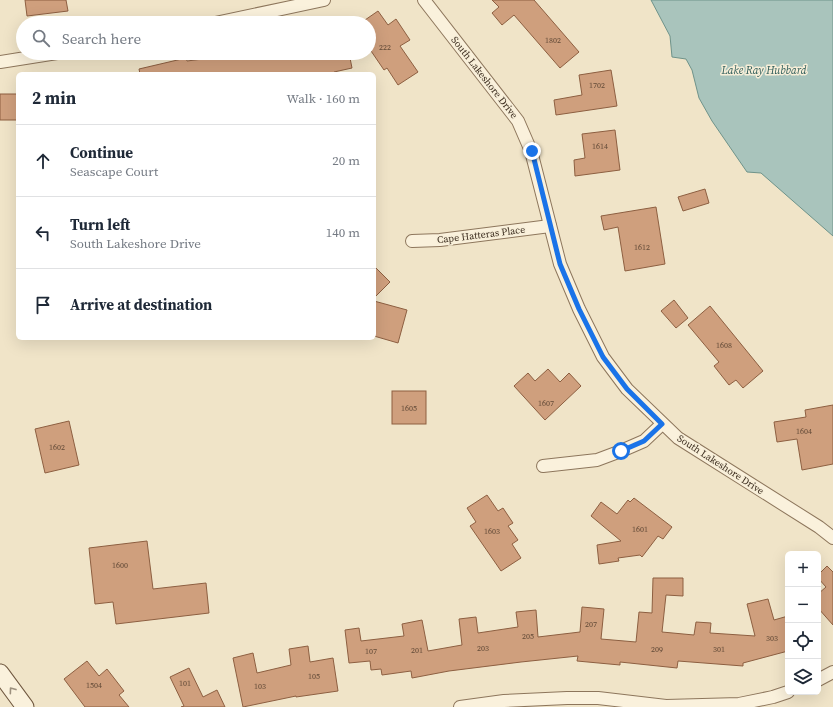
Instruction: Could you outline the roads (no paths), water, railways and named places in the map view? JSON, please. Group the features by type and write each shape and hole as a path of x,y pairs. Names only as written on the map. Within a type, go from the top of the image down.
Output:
{"main road":[{"path":"0,673 25,707"}],"street":[{"path":"248,16 324,0"},
{"name":"South Lakeshore Drive","path":"424,0 518,121 532,151 560,264 579,309 603,357 627,389 678,438 819,526 833,538"},
{"path":"0,62 16,59"},
{"name":"Cape Hatteras Place","path":"412,241 440,240 550,226"},
{"path":"543,466 597,460 644,441 662,424"},
{"path":"821,678 833,672"},
{"path":"460,707 524,699 666,706 732,704 773,697 785,693"}],"water":[{"name":"Lake Ray Hubbard","path":"651,0 833,0 833,236 761,173 747,172 712,121 699,98 692,70 686,59 672,57 670,36"}]}
